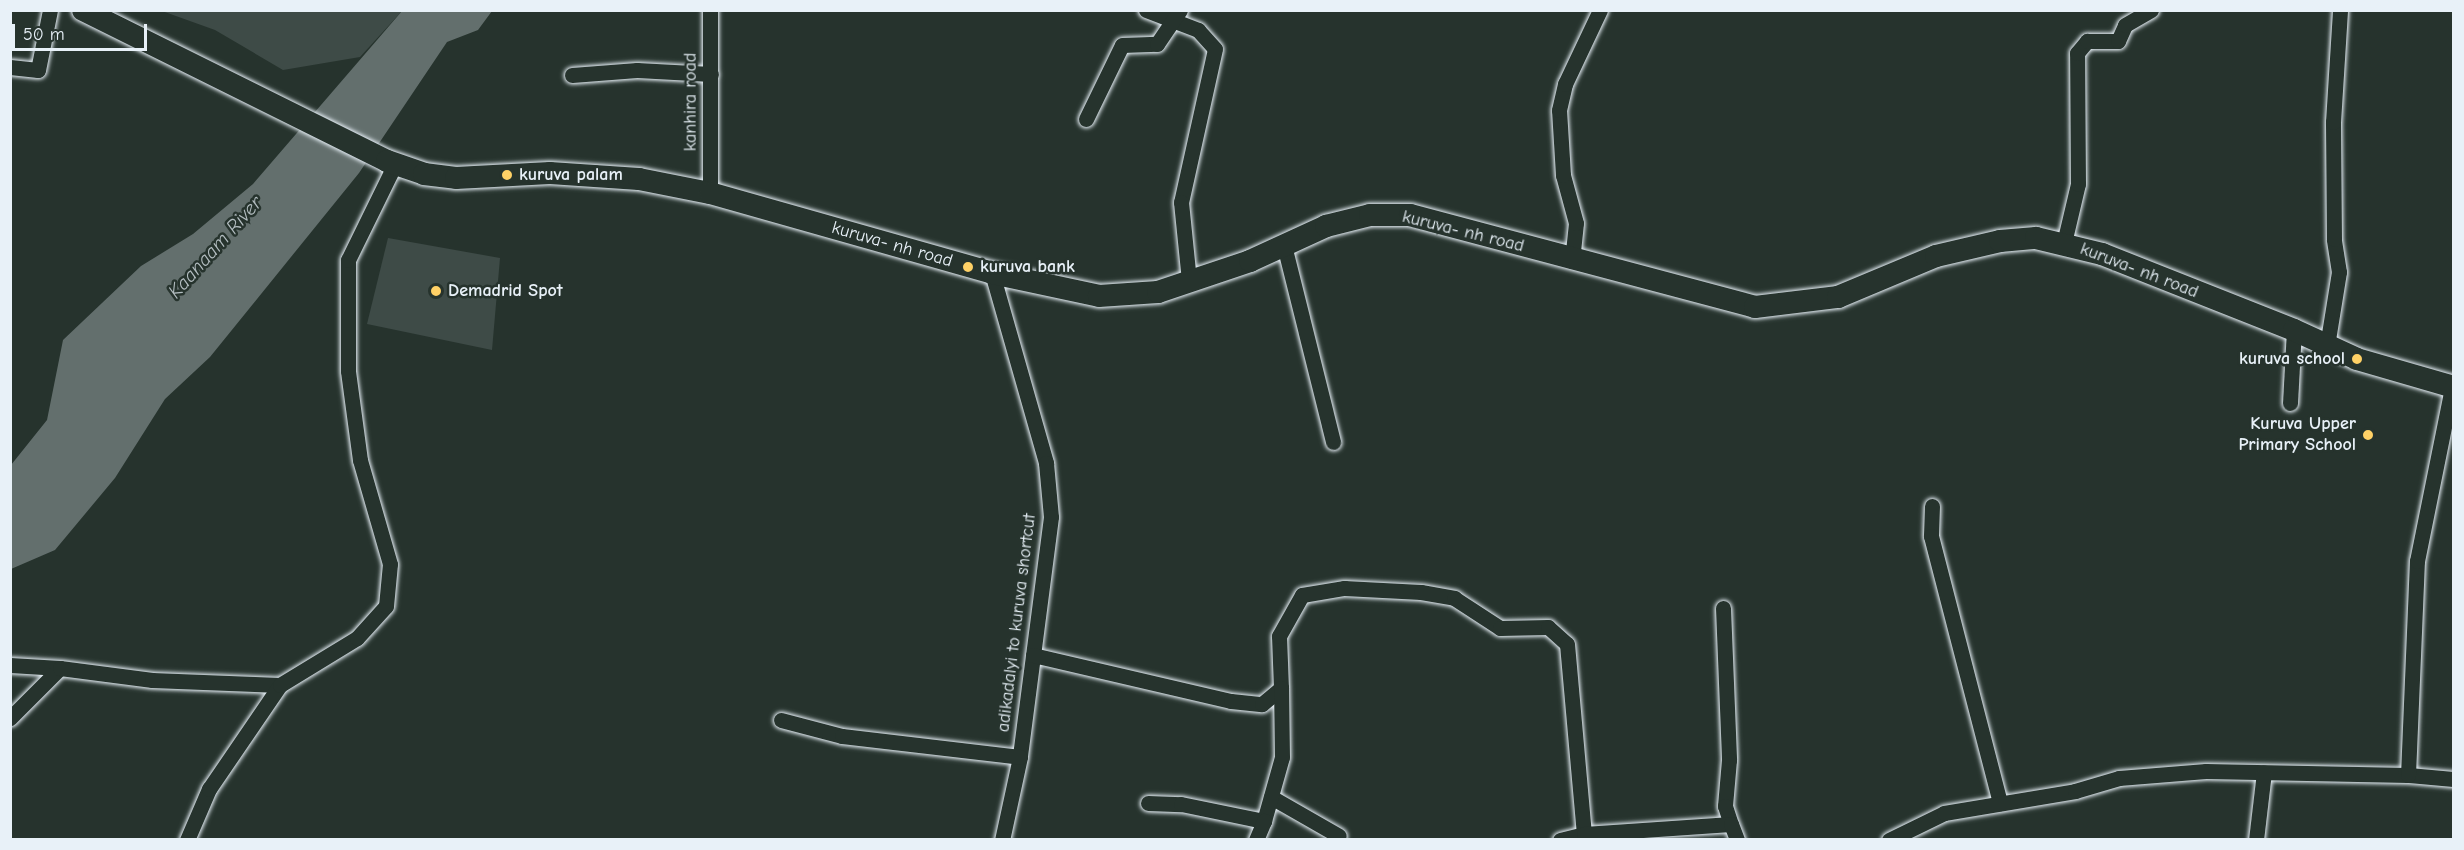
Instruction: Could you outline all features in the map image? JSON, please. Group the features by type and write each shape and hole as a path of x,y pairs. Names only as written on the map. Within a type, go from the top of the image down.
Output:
{"main road":[{"name":"kuruva- nh road","path":"83,10 391,162 424,174 456,178 550,172 639,179 710,193 992,273 1100,296 1158,292 1284,245 1326,226 1370,215 1410,215 1572,261 1755,307 1838,297 1935,256 2000,241 2036,238 2102,254 2294,330 2357,360 2453,387"}],"street":[{"path":"10,67 38,70 50,10"},
{"name":"kanhira road","path":"710,10 710,193"},
{"path":"1146,10 1177,16 1198,30 1215,49 1181,202 1189,281"},
{"path":"1572,261 1576,223 1563,175 1559,110 1565,84 1600,10"},
{"path":"2064,243 2078,184 2077,53 2087,41 2118,42 2124,25 2151,10"},
{"path":"2326,346 2339,272 2334,239 2332,122 2340,10"},
{"path":"1086,119 1122,45 1157,44 1177,16"},
{"path":"572,75 637,70 711,74"},
{"path":"187,840 209,789 280,685 357,638 386,606 390,564 360,460 348,371 348,260 391,162"},
{"path":"1284,245 1334,442"},
{"name":"adikadalyi to kuruva shortcut","path":"992,273 1046,463 1051,517 1020,757 1002,840"},
{"path":"2290,403 2294,330"},
{"path":"2408,775 2417,561 2453,387"},
{"path":"1932,506 1931,536 2000,803"},
{"path":"1256,840 1264,821 1282,757 1279,636 1302,595 1344,588 1421,592 1454,598 1500,628 1548,627 1566,644 1584,834"},
{"path":"1723,608 1728,760 1725,806 1737,840"},
{"path":"1033,655 1231,701 1262,704 1281,688"},
{"path":"10,665 60,668 152,680 280,685"},
{"path":"10,718 60,668"},
{"path":"781,720 842,736 1020,757"},
{"path":"1889,840 1944,813 2075,791 2119,778 2206,771 2408,775 2454,779"},
{"path":"2256,840 2264,772"},
{"path":"1271,797 1339,836"},
{"path":"1148,803 1181,804 1264,821"},
{"path":"1560,840 1584,834 1731,824"}],"shaded area":[{"path":"162,11 402,11 360,57 283,70 215,30"},
{"name":"Demadrid Spot","path":"388,238 500,258 492,350 367,324"}],"water":[{"name":"Kaanaam River","path":"402,11 492,11 478,30 447,42 359,173 210,357 165,399 115,478 55,550 11,569 11,465 47,420 63,340 141,266 193,234 253,184"}],"place":[{"name":"kuruva palam","path":"507,175"},
{"name":"kuruva bank","path":"968,267"},
{"name":"Demadrid Spot","path":"436,291"},
{"name":"kuruva school","path":"2357,359"},
{"name":"Kuruva Upper Primary School","path":"2368,435"}]}
